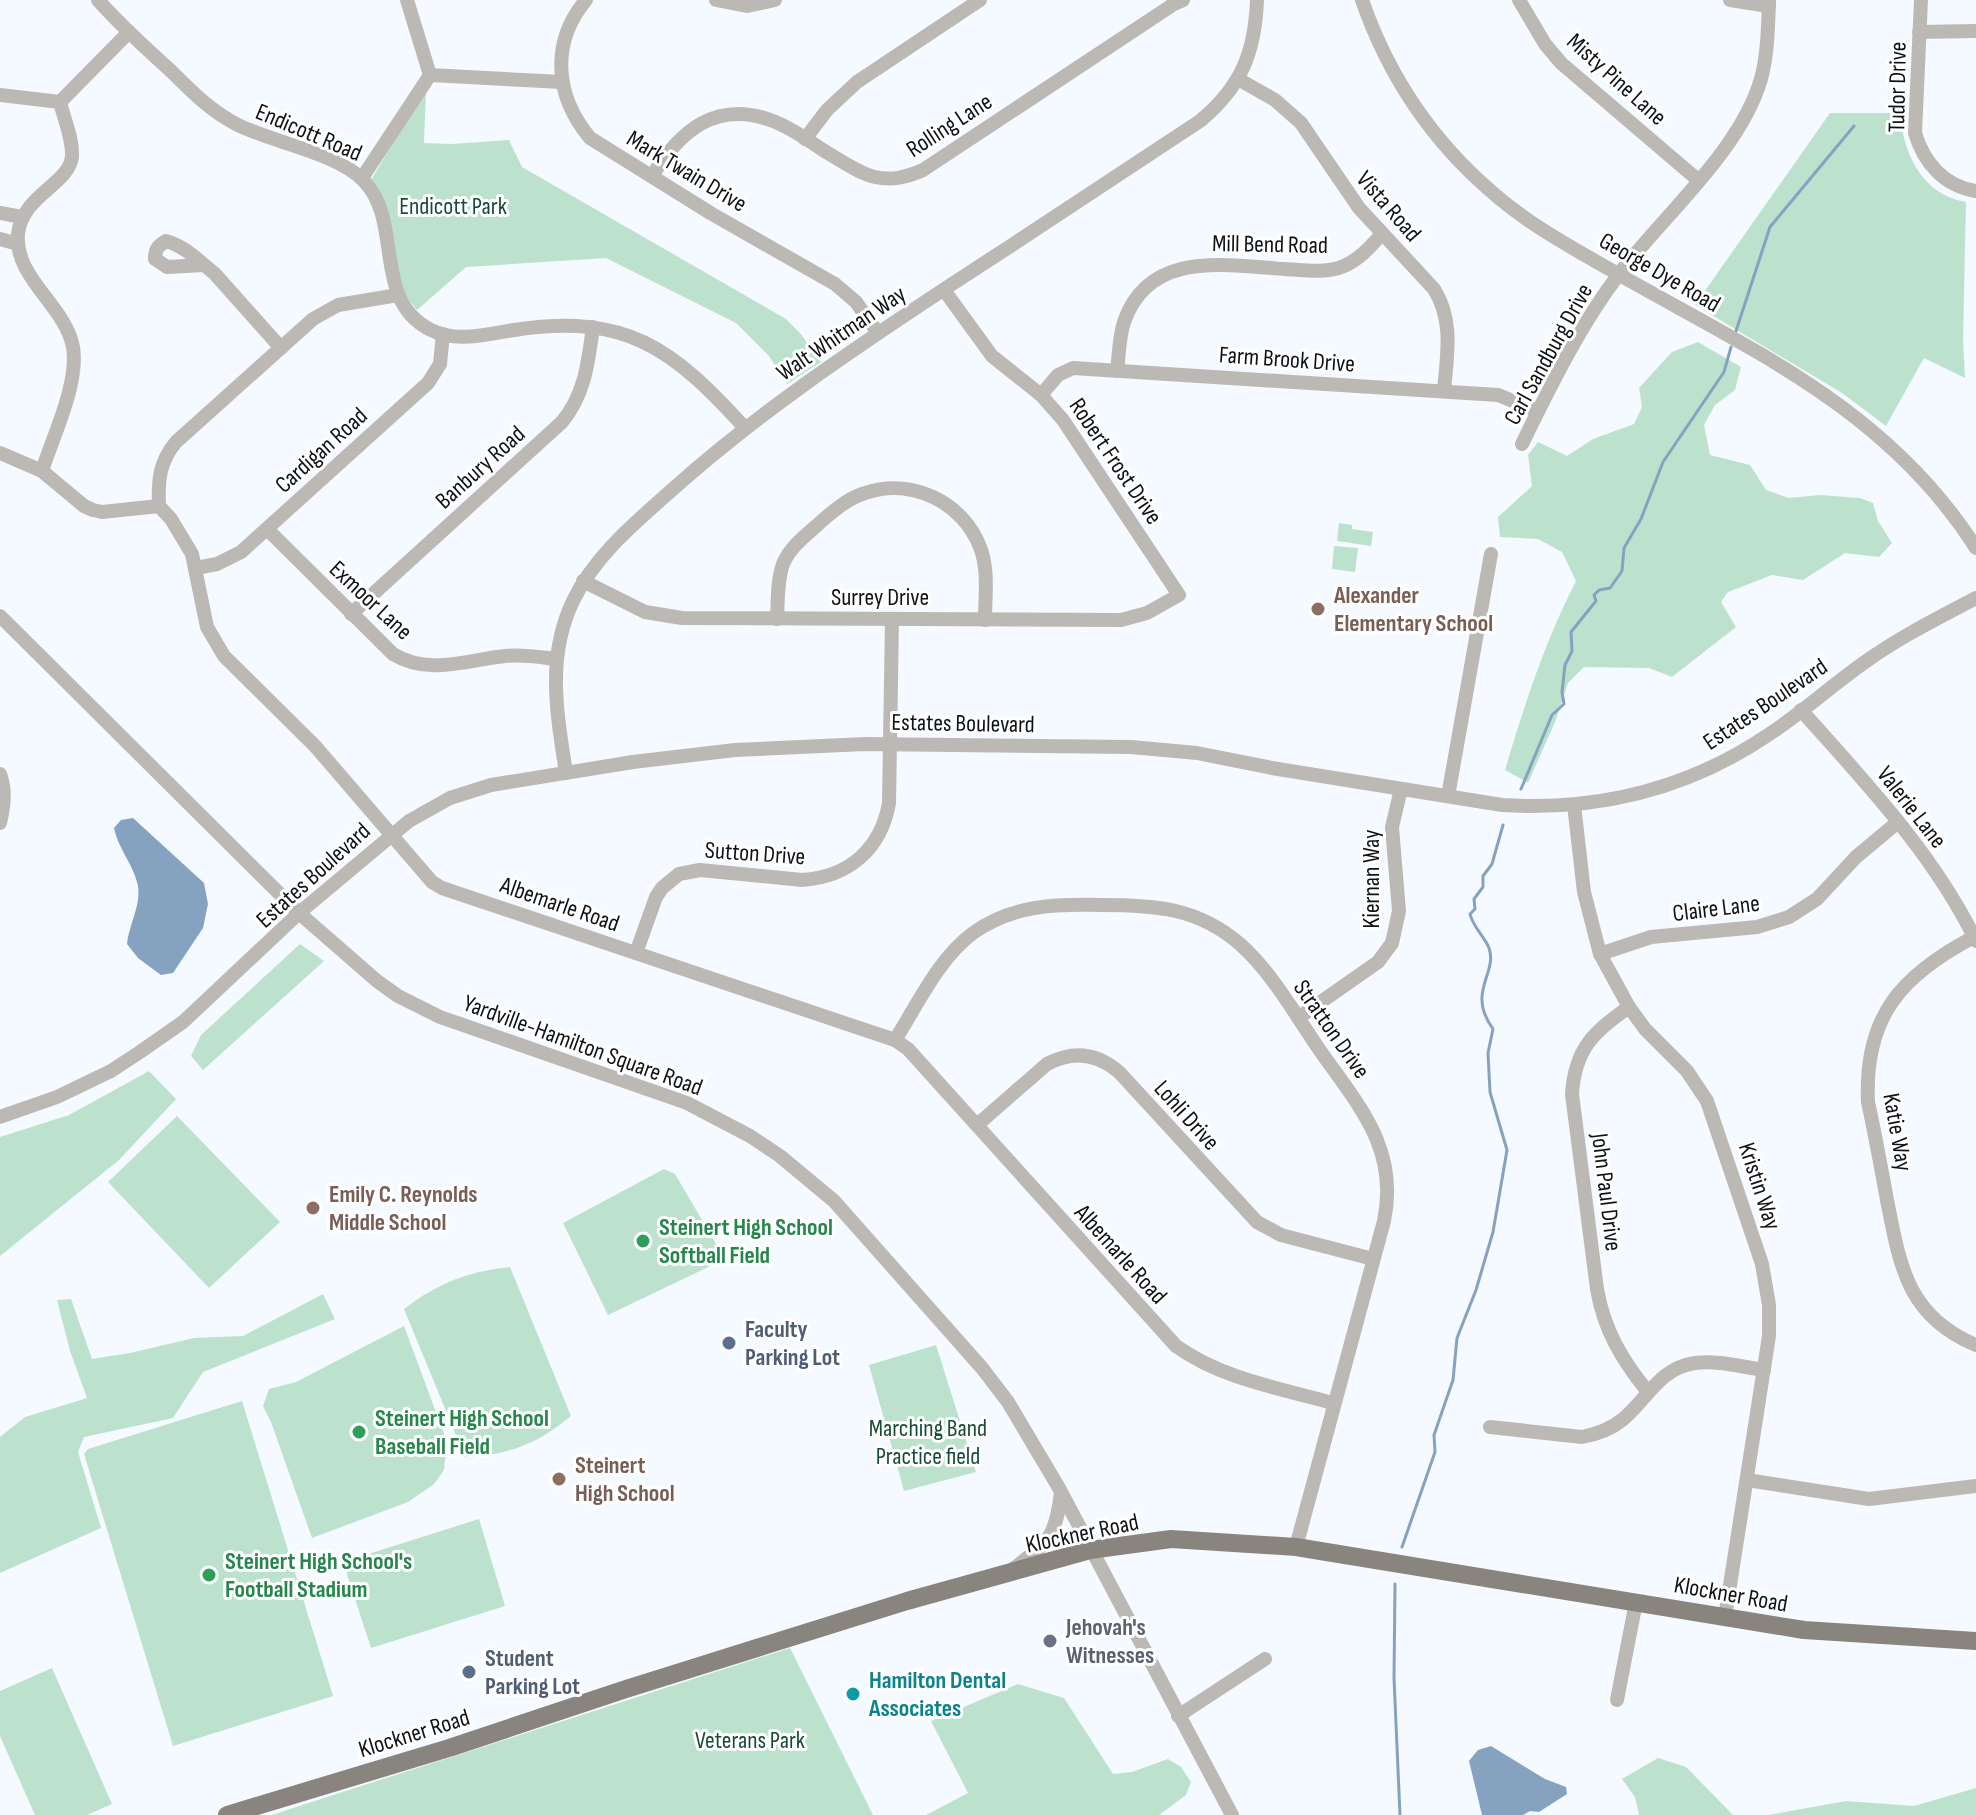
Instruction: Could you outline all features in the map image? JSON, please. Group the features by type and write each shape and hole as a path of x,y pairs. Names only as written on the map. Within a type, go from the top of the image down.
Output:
{"main road":[{"name":"Klockner Road","path":"227,1815 449,1748 829,1625 1090,1550 1171,1539 1296,1547 1804,1630 1976,1641"}],"street":[{"name":"Endicott Road","path":"98,0 218,113 253,132 343,165 362,178 382,213 398,295 412,317 443,334"},
{"path":"407,0 430,75"},
{"name":"Mark Twain Drive","path":"586,0 566,35 560,65 572,113 590,138 835,284 856,302 878,333"},
{"path":"716,0 747,6 775,0"},
{"path":"805,139 827,110 849,89 980,0"},
{"name":"Rolling Lane","path":"652,176 678,139 690,129 716,118 744,115 775,122 862,173 886,179 910,176 1183,0"},
{"name":"Walt Whitman Way","path":"566,773 555,699 556,659 565,621 583,581 605,553 647,512 745,428 878,333 1200,121 1221,102 1238,79 1252,44 1257,0"},
{"name":"George Dye Road","path":"1362,0 1396,76 1430,127 1449,151 1493,194 1518,213 1619,274 1810,383 1865,423 1934,491 1976,548"},
{"name":"Misty Pine Lane","path":"1519,0 1545,44 1561,63 1698,180"},
{"path":"1730,0 1769,3"},
{"name":"Tudor Drive","path":"1921,0 1913,120 1919,146 1925,159 1944,178 1976,191"},
{"name":"Carl Sandburg Drive","path":"1522,444 1593,314 1619,274 1736,132 1755,97 1766,52 1769,3"},
{"path":"1919,32 1976,31"},
{"path":"60,102 129,32"},
{"path":"430,75 562,82"},
{"path":"362,178 430,75"},
{"name":"Vista Road","path":"1238,79 1275,100 1301,123 1340,185 1442,301 1448,326 1444,391"},
{"path":"0,95 60,102"},
{"path":"42,471 72,378 73,350 64,321 26,268 18,244 22,217 36,198 70,165 71,150 60,102"},
{"path":"0,213 22,217"},
{"name":"Mill Bend Road","path":"1117,371 1122,326 1127,313 1144,290 1170,272 1198,265 1332,269 1355,260 1382,234"},
{"path":"0,239 18,244"},
{"path":"204,265 281,348"},
{"name":"Robert Frost Drive","path":"944,290 992,356 1041,395 1063,420 1179,595"},
{"path":"0,453 42,471 93,510 102,512 159,506 159,475 168,451 313,319 338,305 398,295"},
{"path":"443,334 469,337 552,324 593,327 639,341 676,360 706,386 745,428"},
{"name":"Banbury Road","path":"351,614 562,422 584,382 593,327"},
{"name":"Cardigan Road","path":"196,568 230,559 428,383 440,364 443,334"},
{"name":"Farm Brook Drive","path":"1041,395 1058,375 1073,368 1498,395 1538,411"},
{"path":"777,619 780,577 797,543 840,505 854,497 895,488 911,489 941,500 964,520 973,533 984,561 985,620"},
{"name":"Albemarle Road","path":"159,506 186,541 196,568 204,619 224,656 315,746 425,875 442,888 895,1040 908,1049 1176,1346 1208,1367 1229,1375 1333,1403"},
{"name":"Exmoor Lane","path":"267,529 393,654 416,665 439,666 507,655 556,659"},
{"path":"1448,796 1491,554"},
{"name":"Surrey Drive","path":"583,581 628,605 663,616 777,619 1121,620 1147,613 1179,595"},
{"name":"Estates Boulevard","path":"0,1117 57,1097 103,1075 171,1031 299,913 391,835 429,808 472,790 566,773 735,750 891,744 1164,749 1502,805 1574,805 1640,794 1693,776 1748,748 1892,643 1976,598"},
{"name":"Yardville-Hamilton Square Road","path":"0,616 299,913 377,981 420,1009 687,1103 750,1136 808,1177 859,1227 1008,1402 1061,1492 1232,1815"},
{"name":"Sutton Drive","path":"636,953 656,897 679,874 700,870 802,880 830,875 854,863 875,842 887,816 892,619"},
{"name":"Valerie Lane","path":"1801,710 1898,822 1947,889 1975,939"},
{"path":"0,774 4,797 0,823"},
{"name":"Kiernan Way","path":"1298,1018 1378,962 1392,943 1399,911 1392,827 1401,789"},
{"name":"Kristin Way","path":"1574,805 1584,892 1600,954 1629,1007 1698,1085 1715,1119 1766,1284 1769,1336 1725,1617"},
{"name":"Claire Lane","path":"1600,954 1638,940 1757,927 1789,917 1817,899 1856,857 1898,822"},
{"name":"Stratton Drive","path":"895,1040 944,961 989,923 1008,914 1054,904 1151,905 1180,911 1208,922 1255,959 1371,1122 1385,1166 1387,1195 1384,1221 1296,1547"},
{"name":"Katie Way","path":"1975,939 1925,965 1899,992 1874,1041 1867,1083 1868,1102 1904,1276 1934,1320 1976,1345"},
{"name":"John Paul Drive","path":"1629,1007 1602,1027 1583,1049 1573,1078 1572,1094 1603,1318 1618,1353 1648,1392"},
{"name":"Lohli Drive","path":"977,1125 1057,1058 1077,1054 1100,1059 1119,1072 1257,1222 1291,1238 1373,1259"},
{"path":"1490,1427 1568,1438 1596,1435 1619,1423 1671,1371 1694,1363 1712,1362 1764,1370"},
{"path":"1747,1480 1869,1499 1976,1486"},
{"path":"1006,1574 1053,1533 1061,1492"},
{"path":"1617,1700 1636,1602"},
{"path":"1178,1716 1265,1659"}],"green space":[{"name":"Endicott Park","path":"426,88 424,143 509,140 522,167 786,319 821,362 787,384 769,356 736,323 606,258 466,267 417,310 401,290 387,208 371,180"},
{"path":"1830,113 1900,113 1905,143 1918,170 1938,191 1966,202 1965,378 1924,358 1886,426 1842,393 1695,305"},
{"path":"1698,342 1741,367 1735,390 1715,405 1704,425 1710,455 1750,465 1766,490 1789,498 1820,495 1860,498 1873,503 1878,521 1892,543 1879,557 1845,553 1803,580 1772,575 1728,592 1721,602 1736,627 1672,677 1649,668 1584,667 1568,683 1555,722 1528,783 1505,770 1536,674 1576,581 1562,552 1538,539 1500,537 1498,517 1532,486 1528,455 1538,442 1567,456 1593,439 1634,424 1642,407 1639,388 1672,352"},
{"path":"1339,523 1352,525 1352,529 1373,532 1371,546 1337,541"},
{"path":"1334,546 1358,548 1355,572 1332,569"},
{"path":"300,944 324,961 203,1070 191,1056 201,1035"},
{"path":"149,1071 176,1099 119,1160 0,1256 0,1137 69,1115"},
{"path":"177,1116 280,1222 209,1288 108,1182"},
{"name":"Steinert High School Softball Field","path":"664,1169 675,1174 725,1259 608,1315 563,1223"},
{"path":"510,1267 571,1416 547,1434 522,1446 495,1454 465,1457 404,1309 428,1292 454,1280"},
{"path":"323,1294 335,1319 203,1372 173,1418 84,1437 78,1452 101,1528 0,1573 0,1437 25,1417 87,1398 70,1351 57,1300 71,1299 92,1359 194,1338 243,1336"},
{"name":"Steinert High School Baseball Field","path":"404,1326 447,1442 444,1470 434,1484 408,1502 312,1538 263,1406 269,1389 296,1382"},
{"name":"Marching Band Practice field","path":"936,1345 976,1472 904,1491 869,1365"},
{"name":"Steinert High School's Football Stadium","path":"242,1401 333,1696 173,1746 84,1454 88,1449"},
{"path":"479,1519 505,1606 371,1648 343,1562"},
{"name":"Veterans Park","path":"790,1648 873,1815 272,1815 293,1808"},
{"path":"52,1668 112,1804 87,1815 35,1815 0,1736 0,1691"},
{"path":"1018,1684 1064,1698 1113,1774 1132,1772 1168,1759 1181,1767 1191,1782 1186,1795 1159,1815 926,1815 968,1793 931,1721"},
{"path":"1658,1758 1686,1767 1733,1815 1639,1815 1635,1797 1622,1779"},
{"path":"1976,1788 1976,1815 1769,1815 1846,1801 1914,1806"}],"water":[{"path":"133,818 204,883 208,904 203,928 173,973 161,975 138,958 127,944 138,890 135,875 114,828 121,820"},
{"path":"1491,1746 1545,1779 1566,1787 1567,1794 1539,1812 1482,1815 1469,1761 1478,1750"}],"waterway":[{"path":"1736,331 1770,227 1854,126"},
{"path":"1521,789 1552,715 1564,704 1562,692 1565,665 1572,651 1571,632 1596,601 1594,595 1599,590 1610,588 1622,571 1624,548 1641,519 1663,462 1724,372 1731,347"},
{"path":"1402,1547 1435,1452 1434,1435 1453,1380 1457,1338 1476,1290 1493,1232 1507,1150 1490,1092 1488,1053 1493,1029 1482,1004 1491,957 1470,914 1475,909 1474,899 1483,887 1483,876 1492,864 1503,825"},
{"path":"1395,1584 1394,1678 1400,1815"}],"place":[{"name":"Alexander Elementary School","path":"1318,609"},
{"name":"Emily C. Reynolds Middle School","path":"313,1208"},
{"name":"Steinert High School Softball Field","path":"643,1241"},
{"name":"Faculty Parking Lot","path":"729,1343"},
{"name":"Steinert High School Baseball Field","path":"359,1432"},
{"name":"Steinert High School","path":"559,1479"},
{"name":"Steinert High School's Football Stadium","path":"209,1575"},
{"name":"Jehovah's Witnesses","path":"1050,1641"},
{"name":"Student Parking Lot","path":"469,1672"},
{"name":"Hamilton Dental Associates","path":"853,1694"}]}
